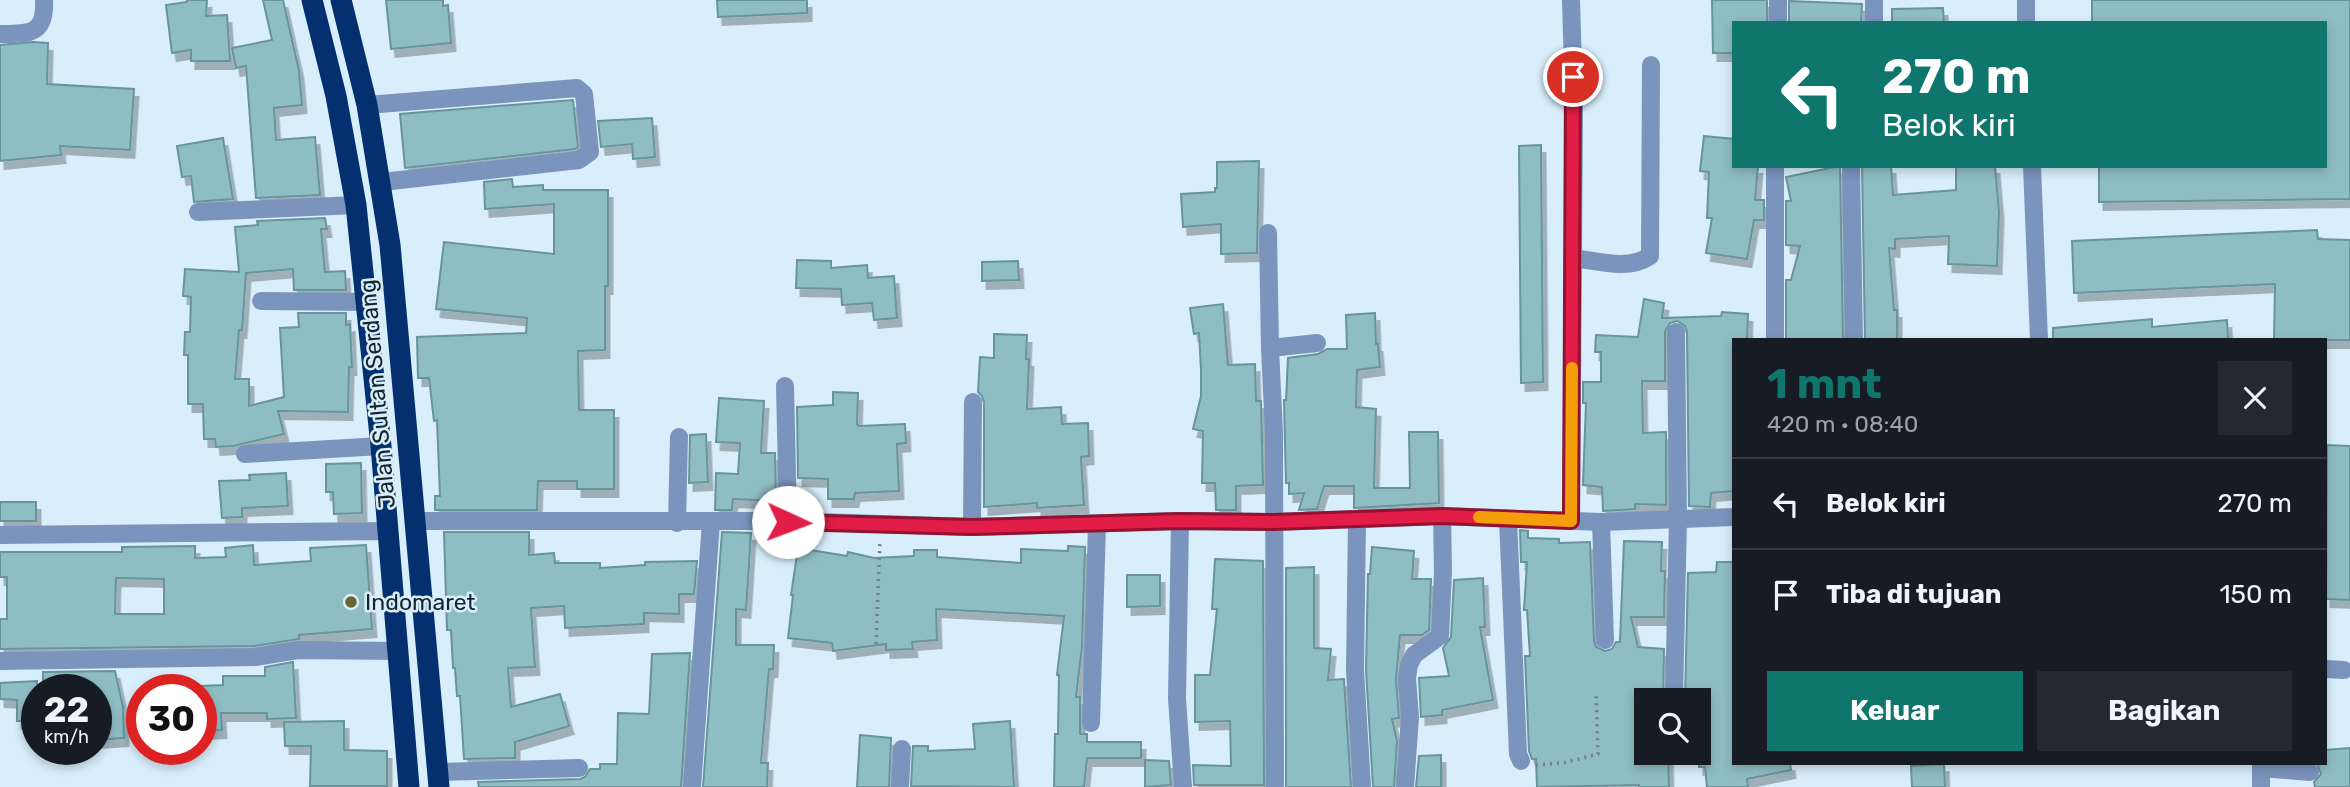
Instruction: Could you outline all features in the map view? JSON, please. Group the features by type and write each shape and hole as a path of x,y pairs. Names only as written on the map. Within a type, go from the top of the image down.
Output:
{"highway":[{"name":"Jalan Sultan Serdang","path":"312,0 336,96 356,205 368,302 409,787"},
{"name":"Jalan Sultan Serdang","path":"341,0 382,182 405,389 439,780"}],"street":[{"path":"0,34 30,33 36,29 45,15 44,0"},
{"path":"1571,0 1574,103 1571,521"},
{"path":"1777,21 1778,0"},
{"path":"1874,0 1874,21"},
{"path":"2026,0 2026,21"},
{"path":"1573,258 1629,264 1650,256 1651,65"},
{"path":"367,106 577,88 584,94 590,152 579,160 382,182"},
{"path":"1775,168 1775,338"},
{"path":"1851,168 1854,338"},
{"path":"2032,168 2039,338"},
{"path":"198,212 356,205"},
{"path":"1268,233 1274,432 1275,787"},
{"path":"261,301 368,302"},
{"path":"1674,688 1678,519 1676,332"},
{"path":"1270,348 1317,343"},
{"path":"785,386 788,522"},
{"path":"972,527 973,402"},
{"path":"677,523 679,437"},
{"path":"246,454 381,446"},
{"path":"415,521 788,522 972,527 1442,516 1601,522 1732,517"},
{"path":"1405,787 1410,717 1407,678 1409,665 1414,656 1440,636 1442,516"},
{"path":"1508,519 1518,754 1521,761"},
{"path":"1357,520 1355,670 1362,787"},
{"path":"1180,521 1177,698 1182,787"},
{"path":"1601,522 1605,639"},
{"path":"692,787 711,523"},
{"path":"1091,723 1097,525"},
{"path":"0,535 387,531"},
{"path":"0,661 255,657 298,650 399,651"},
{"path":"900,787 902,749"},
{"path":"2261,787 2261,766 2310,772"},
{"path":"439,780 579,768"}],"path":[{"path":"876,644 881,524"},
{"path":"1521,761 1536,765 1563,763 1598,754 1596,694"}],"building":[{"path":"187,0 207,0 206,16 227,15 230,61 191,61 191,50 172,53 166,5"},
{"path":"263,0 283,0 299,71 302,105 274,108 276,140 315,137 320,195 256,198 246,66 236,68 232,48 272,40"},
{"path":"386,0 443,0 443,6 448,5 451,43 391,49"},
{"path":"717,0 807,0 807,13 718,17"},
{"path":"1712,0 1767,0 1767,21 1732,21 1732,53 1713,53"},
{"path":"2092,0 2350,0 2350,199 2099,202 2099,168 2327,168 2327,21 2092,21"},
{"path":"1789,1 1862,4 1861,21 1789,21"},
{"path":"1943,8 1944,21 1892,21 1892,9"},
{"path":"48,43 47,84 134,89 130,150 60,146 61,155 0,161 0,45"},
{"path":"573,100 578,147 575,149 405,168 400,114"},
{"path":"652,118 655,157 633,159 632,144 601,147 598,121"},
{"path":"1704,136 1732,139 1732,168 1758,168 1755,200 1764,200 1764,220 1754,220 1747,259 1706,253 1712,218 1707,218 1709,172 1700,171"},
{"path":"223,138 233,199 194,202 191,176 182,177 177,146"},
{"path":"1541,145 1543,382 1521,383 1519,146"},
{"path":"1259,161 1257,253 1221,254 1221,224 1183,227 1181,194 1215,192 1217,162"},
{"path":"1840,168 1843,338 1786,338 1786,280 1791,280 1800,246 1786,245 1786,201 1791,201 1786,177"},
{"path":"1862,168 1891,168 1893,195 1956,190 1956,168 1995,168 1999,212 1997,266 1948,264 1949,236 1895,239 1895,249 1889,248 1894,310 1897,310 1897,338 1865,338"},
{"path":"512,179 513,187 543,185 543,190 608,190 605,350 578,351 579,410 614,410 614,489 577,489 577,481 538,481 537,510 435,510 435,496 440,496 437,420 434,421 429,378 418,378 417,337 526,333 527,318 436,309 444,242 554,254 554,204 485,209 484,182"},
{"path":"325,218 327,229 321,229 325,272 345,271 346,290 294,290 293,269 246,273 235,379 249,379 249,406 284,397 280,328 299,327 298,313 346,313 346,325 350,324 352,367 349,367 348,412 278,411 284,434 233,446 216,447 215,439 204,439 203,404 188,404 188,355 184,355 185,332 190,332 191,297 183,296 185,269 239,272 235,227 258,225 257,221"},
{"path":"2317,230 2318,239 2350,240 2350,340 2274,338 2275,284 2074,293 2072,241"},
{"path":"797,260 831,261 831,268 867,265 868,278 894,276 897,318 874,320 872,303 842,305 841,289 796,288"},
{"path":"1018,261 1019,280 982,281 982,262"},
{"path":"1644,299 1664,303 1662,318 1721,316 1722,312 1748,314 1747,338 1732,338 1732,491 1711,493 1710,507 1689,506 1687,332 1685,326 1677,321 1670,323 1665,331 1665,381 1642,381 1643,433 1666,432 1666,505 1635,504 1635,509 1603,511 1602,487 1583,485 1586,403 1583,403 1583,382 1601,382 1601,352 1595,352 1596,335 1638,337"},
{"path":"1223,304 1228,365 1255,364 1256,401 1261,401 1263,485 1236,486 1236,510 1216,510 1215,483 1202,483 1203,431 1193,429 1201,396 1201,370 1199,333 1194,334 1190,308"},
{"path":"1375,313 1380,367 1357,370 1356,407 1376,409 1374,488 1410,488 1409,432 1438,432 1439,503 1354,508 1354,486 1324,486 1317,509 1299,510 1304,493 1289,494 1289,483 1286,483 1284,400 1288,358 1318,354 1327,349 1347,349 1346,315"},
{"path":"2152,319 2152,327 2227,320 2228,338 2053,338 2053,328"},
{"path":"994,334 1027,335 1027,409 1061,407 1062,424 1088,423 1089,456 1081,457 1084,505 1037,508 1037,503 984,507 984,402 978,392 980,357 994,358"},
{"path":"833,392 858,393 859,426 905,424 906,443 897,444 899,491 855,493 854,499 828,499 828,479 798,478 797,407 833,405"},
{"path":"719,398 764,401 761,453 775,453 776,501 733,499 732,510 715,510 716,473 738,474 740,443 716,442"},
{"path":"706,434 708,482 689,483 690,435"},
{"path":"2327,445 2350,446 2350,600 2327,599"},
{"path":"361,463 362,513 334,514 333,492 326,492 326,464"},
{"path":"286,473 288,506 242,508 242,517 222,518 219,481 250,480 249,475"},
{"path":"0,502 36,502 36,521 0,521"},
{"path":"1520,530 1528,531 1528,538 1559,539 1559,543 1590,542 1594,640 1596,647 1605,651 1620,642 1624,541 1662,542 1661,571 1665,571 1664,617 1631,617 1638,647 1664,649 1663,688 1634,688 1634,765 1668,765 1669,787 1537,787 1536,759 1532,759 1529,751 1525,656 1530,656 1527,610 1524,610 1527,562 1521,562"},
{"path":"444,532 529,532 529,555 554,553 555,563 600,563 600,568 645,565 645,562 697,561 694,594 679,594 679,614 644,613 644,624 565,628 564,606 531,608 535,667 508,668 511,707 560,694 569,726 515,742 515,758 464,759 460,696 457,696 453,668 451,630 447,630"},
{"path":"722,532 751,533 746,610 736,609 736,645 774,645 773,669 769,669 761,763 768,763 767,787 703,787"},
{"path":"253,545 254,565 311,561 310,548 366,545 372,629 299,635 299,639 254,646 0,649 0,619 7,619 7,577 0,577 0,552 122,552 122,547 195,546 195,558 226,557 225,548","holes":["116,578 164,579 164,614 115,614"]},
{"path":"1068,546 1085,547 1082,646 1076,697 1080,697 1080,734 1087,734 1087,742 1141,742 1141,758 1087,758 1084,787 1054,787 1055,734 1058,734 1057,675 1064,616 936,609 937,640 912,642 913,649 886,650 886,644 833,651 832,643 788,638 798,548 847,556 848,552 874,558 914,556 914,550 937,550 937,557 1021,563 1021,549 1068,551"},
{"path":"1372,547 1414,551 1412,579 1431,579 1429,630 1422,635 1400,635 1396,679 1399,718 1392,719 1397,741 1394,787 1373,787 1366,670 1368,574"},
{"path":"1215,559 1263,561 1264,785 1194,785 1193,765 1231,766 1230,721 1195,722 1195,675 1210,675 1217,609 1212,609"},
{"path":"1717,562 1732,562 1732,765 1790,765 1791,770 1747,779 1748,787 1707,787 1705,767 1699,765 1711,765 1711,688 1685,688 1688,573 1716,572"},
{"path":"1314,567 1314,648 1331,649 1328,680 1344,679 1351,787 1286,787 1286,568"},
{"path":"1127,575 1160,575 1160,606 1127,607"},
{"path":"1483,578 1485,627 1480,627 1493,700 1442,710 1442,715 1421,717 1419,678 1449,676 1443,648 1451,637 1454,580"},
{"path":"690,653 681,787 479,787 478,782 580,779 585,777 590,769 600,769 600,764 617,764 618,713 649,714 652,654"},
{"path":"293,662 296,718 267,719 267,713 221,713 222,730 217,730 217,685 223,685 223,676 265,676 265,667"},
{"path":"115,671 123,707 124,738 112,739 112,674 43,672"},
{"path":"21,682 21,721 17,721 17,700 0,699 0,683"},
{"path":"344,721 344,750 387,751 387,786 310,786 311,746 285,746 284,722"},
{"path":"1010,721 1014,787 911,786 913,746 928,746 928,751 975,749 973,724"},
{"path":"860,735 891,738 889,787 857,787"},
{"path":"2350,748 2350,787 2315,787 2314,782 2321,774 2318,765 2327,765 2327,750"},
{"path":"1441,755 1441,787 1416,787 1419,756"},
{"path":"1145,760 1169,761 1171,785 1145,787"},
{"path":"1944,765 1945,787 1912,787 1911,766"}],"slow traffic":[{"path":"1479,517 1571,521 1572,368"}],"place":[{"name":"Indomaret","path":"351,602"}],"route":[{"path":"788,522 972,527 1442,516 1571,521 1573,77"}]}
